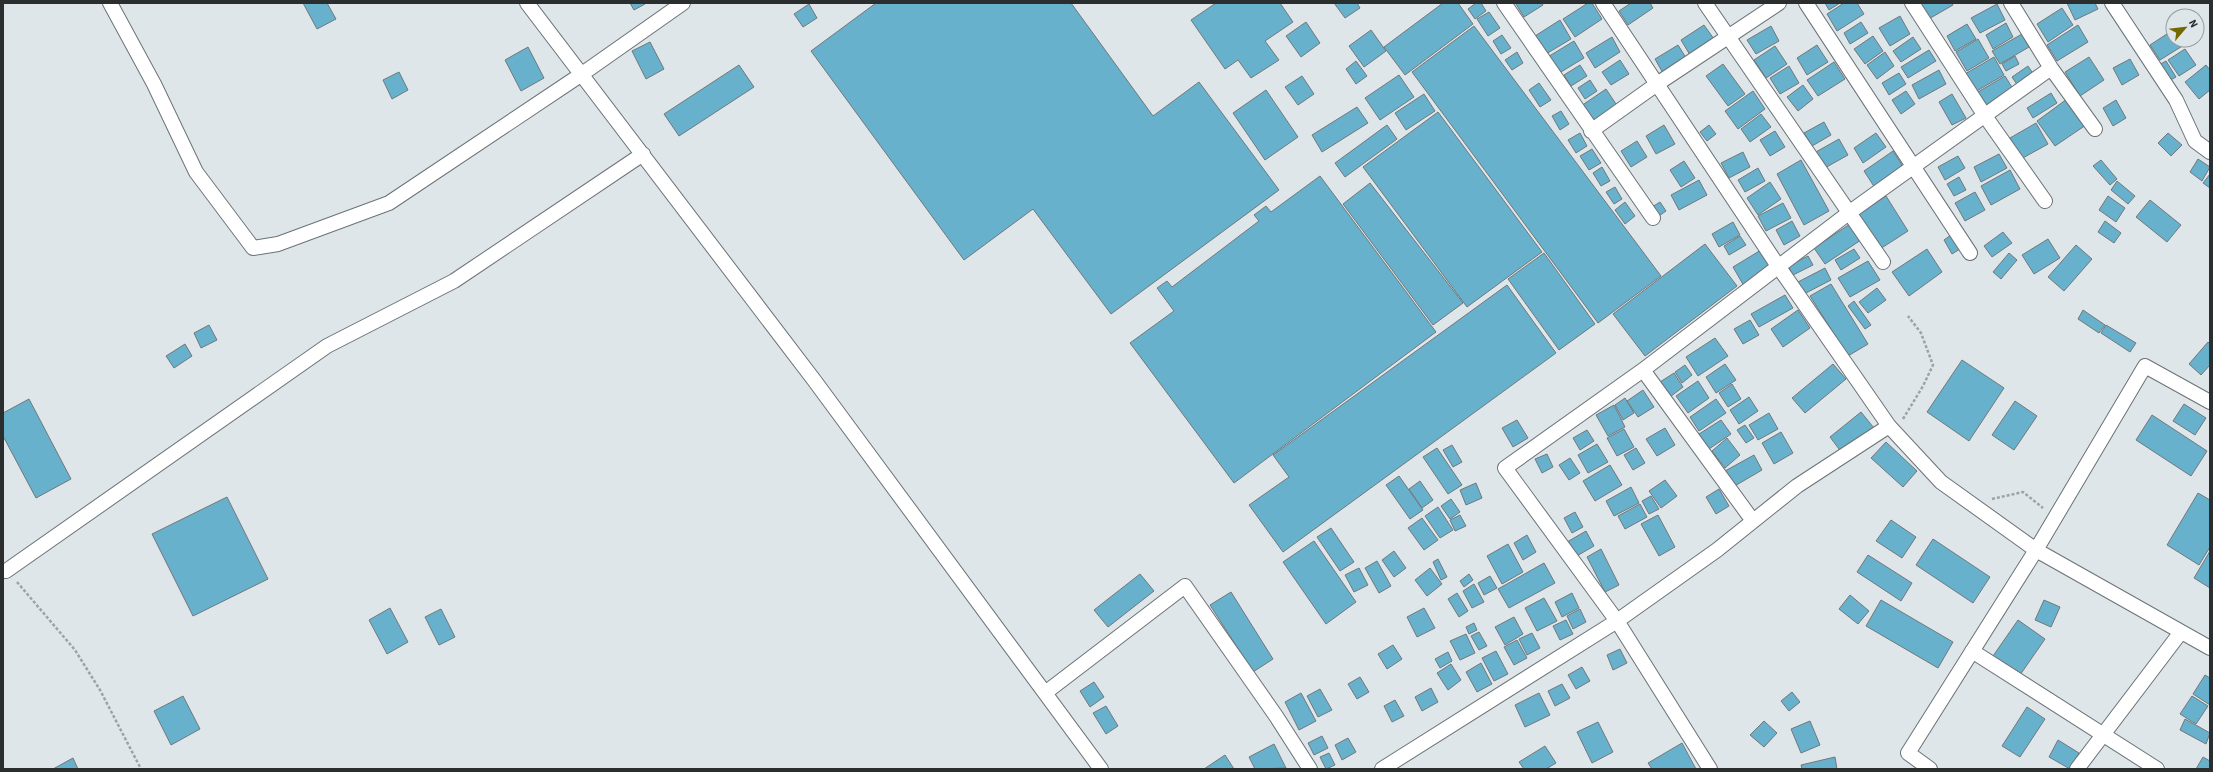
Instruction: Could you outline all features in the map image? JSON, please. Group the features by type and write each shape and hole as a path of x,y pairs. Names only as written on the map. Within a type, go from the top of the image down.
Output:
{"street":[{"path":"110,3 154,84 196,172 253,248 278,244 388,203 582,74 683,3"},
{"path":"527,3 814,380 1101,769"},
{"path":"1504,3 1591,131 1653,218"},
{"path":"1603,3 1778,266 1893,430 1941,482 2036,550 2210,648"},
{"path":"1705,3 1883,262"},
{"path":"1591,131 1657,84 1779,3"},
{"path":"1806,3 1970,253"},
{"path":"1912,3 1985,116 2045,201"},
{"path":"2011,3 2051,68 2095,129"},
{"path":"2112,3 2176,100 2195,141 2210,152"},
{"path":"1710,769 1617,621 1505,468 1643,370 1850,212 2051,68"},
{"path":"6,571 327,346 454,281 643,154"},
{"path":"1930,769 1908,753 2036,550 2146,366 2210,402"},
{"path":"1643,370 1754,521"},
{"path":"1382,769 1617,621 1754,521 1797,486 1893,430"},
{"path":"1045,694 1185,586 1276,716 1310,769"},
{"path":"2077,769 2181,632"},
{"path":"1972,651 2157,769"}],"path":[{"path":"1893,430 1923,386 1933,365 1921,333 1908,316"},
{"path":"1975,507 1998,496 2023,492 2056,516"},
{"path":"6,571 75,650 100,690 141,769"}],"building":[{"path":"303,3 327,3 336,19 317,29"},
{"path":"630,3 645,3 645,4 634,10"},
{"path":"876,3 1071,3 1153,116 1199,82 1279,190 1111,314 1033,209 964,260 811,51"},
{"path":"1216,3 1280,3 1293,22 1265,41 1279,60 1251,78 1238,60 1225,69 1191,20"},
{"path":"1334,3 1357,3 1360,8 1345,18"},
{"path":"1443,3 1458,3 1473,24 1405,75 1384,47"},
{"path":"1476,3 1481,3 1486,11 1475,19 1468,9"},
{"path":"1542,3 1543,5 1524,17 1516,4"},
{"path":"1588,3 1592,3 1602,19 1575,37 1563,19"},
{"path":"1631,3 1650,3 1653,8 1628,25 1619,11"},
{"path":"1825,3 1840,3 1829,10"},
{"path":"1844,3 1857,3 1864,14 1837,31 1827,14"},
{"path":"1918,3 1952,3 1953,5 1927,20"},
{"path":"2067,3 2095,3 2098,9 2075,20"},
{"path":"809,4 817,18 803,27 794,14"},
{"path":"1997,4 2005,20 1980,33 1971,18"},
{"path":"2062,8 2073,25 2048,42 2037,24"},
{"path":"1489,12 1500,28 1488,36 1477,19"},
{"path":"1900,16 1910,34 1890,46 1879,28"},
{"path":"1560,20 1571,39 1546,54 1535,36"},
{"path":"1306,22 1320,43 1301,57 1286,36"},
{"path":"1861,22 1868,33 1850,44 1844,33"},
{"path":"2006,23 2013,37 1993,49 1986,35"},
{"path":"1967,24 1976,39 1955,51 1947,36"},
{"path":"1704,25 1714,39 1690,55 1681,40"},
{"path":"2078,25 2088,42 2057,61 2047,45"},
{"path":"1474,26 1661,276 1598,323 1412,72"},
{"path":"1771,26 1779,41 1756,54 1747,40"},
{"path":"1371,30 1386,51 1364,67 1349,46"},
{"path":"2022,34 2029,47 2000,64 1992,51"},
{"path":"1502,35 1511,48 1501,54 1493,41"},
{"path":"2165,35 2165,48 2179,48 2160,60 2150,45"},
{"path":"1873,36 1883,51 1865,64 1854,49"},
{"path":"1612,37 1620,52 1595,68 1586,53"},
{"path":"1913,37 1921,49 1901,62 1893,51"},
{"path":"1978,39 1989,58 1967,71 1956,52"},
{"path":"1574,41 1584,58 1556,75 1546,58"},
{"path":"650,42 664,69 646,79 632,51"},
{"path":"1678,45 1688,61 1664,75 1655,59"},
{"path":"1817,45 1828,62 1807,75 1797,58"},
{"path":"1775,46 1787,64 1766,78 1754,60"},
{"path":"528,47 544,78 521,91 505,60"},
{"path":"2185,49 2196,65 2179,76 2168,60"},
{"path":"1929,50 1936,61 1908,78 1901,67"},
{"path":"1517,52 1523,63 1512,70 1505,60"},
{"path":"1885,52 1894,66 1877,79 1867,65"},
{"path":"2015,56 2019,64 2006,71 2002,64"},
{"path":"1994,57 2004,75 1975,92 1965,74"},
{"path":"2089,57 2104,80 2080,96 2065,72"},
{"path":"2130,59 2139,75 2122,85 2113,68"},
{"path":"1620,60 1629,74 1611,85 1602,72"},
{"path":"1356,61 1367,76 1356,84 1346,69"},
{"path":"2166,61 2176,77 2167,82 2157,66"},
{"path":"1834,62 1845,79 1818,96 1807,80"},
{"path":"1723,64 1745,94 1728,106 1706,76"},
{"path":"739,65 754,87 679,136 664,114"},
{"path":"1580,65 1587,76 1571,86 1564,75"},
{"path":"2206,65 2210,70 2210,90 2199,99 2185,82"},
{"path":"1789,66 1799,83 1780,94 1770,78"},
{"path":"2028,66 2034,75 2018,86 2012,77"},
{"path":"1939,70 1946,84 1919,99 1912,85"},
{"path":"399,72 408,90 392,99 383,80"},
{"path":"1899,73 1906,84 1889,95 1882,83"},
{"path":"1399,75 1414,97 1380,120 1365,98"},
{"path":"1302,76 1314,94 1298,105 1285,87"},
{"path":"2005,76 2013,89 1986,105 1978,92"},
{"path":"1590,80 1597,91 1585,99 1578,88"},
{"path":"1539,83 1551,100 1540,107 1529,90"},
{"path":"1803,85 1813,99 1798,111 1787,97"},
{"path":"1606,89 1618,107 1593,124 1581,106"},
{"path":"1266,90 1298,137 1265,160 1233,113"},
{"path":"1753,91 1765,109 1738,129 1725,111"},
{"path":"1906,91 1915,104 1901,114 1892,100"},
{"path":"2051,93 2057,103 2033,118 2027,108"},
{"path":"1424,94 1435,111 1406,130 1395,113"},
{"path":"1952,94 1966,118 1952,125 1939,102"},
{"path":"2067,99 2086,125 2055,146 2037,121"},
{"path":"2116,100 2126,118 2113,126 2103,108"},
{"path":"1357,107 1368,123 1322,152 1312,135"},
{"path":"1561,111 1569,124 1560,130 1552,116"},
{"path":"1438,112 1542,252 1467,307 1363,167"},
{"path":"1761,114 1771,127 1750,142 1741,129"},
{"path":"1824,122 1831,135 1812,146 1804,133"},
{"path":"2036,123 2048,144 2021,159 2010,138"},
{"path":"1387,125 1397,139 1345,177 1335,163"},
{"path":"1664,125 1675,144 1656,154 1646,136"},
{"path":"1709,125 1716,134 1707,141 1700,132"},
{"path":"1775,131 1785,147 1770,156 1760,140"},
{"path":"1580,133 1587,146 1576,153 1568,140"},
{"path":"1876,133 1886,147 1863,163 1854,148"},
{"path":"2168,133 2182,145 2171,156 2158,143"},
{"path":"1839,139 1848,155 1823,169 1814,153"},
{"path":"1637,141 1647,157 1631,167 1621,151"},
{"path":"1592,149 1601,163 1589,170 1580,156"},
{"path":"1893,151 1904,168 1875,188 1864,171"},
{"path":"1743,152 1750,167 1729,178 1721,163"},
{"path":"1999,154 2007,168 1981,182 1974,167"},
{"path":"1958,156 1965,168 1945,180 1938,167"},
{"path":"2198,159 2210,167 2202,181 2190,172"},
{"path":"1801,160 1829,211 1804,225 1777,174"},
{"path":"2101,160 2117,179 2110,185 2093,166"},
{"path":"1684,161 1695,178 1681,187 1670,170"},
{"path":"1602,167 1610,181 1601,186 1593,173"},
{"path":"1758,168 1765,181 1745,192 1738,180"},
{"path":"2010,170 2020,189 1991,205 1981,186"},
{"path":"2210,174 2210,188 2203,183"},
{"path":"1320,176 1436,332 1234,483 1130,343 1174,311 1157,288 1167,281 1172,287 1259,221 1254,215 1266,206 1271,212"},
{"path":"1959,177 1966,190 1954,196 1947,184"},
{"path":"1699,180 1707,195 1679,210 1671,195"},
{"path":"2117,181 2135,196 2128,204 2111,190"},
{"path":"1770,182 1781,199 1758,215 1747,198"},
{"path":"1370,183 1463,303 1433,325 1343,204"},
{"path":"1615,187 1622,199 1614,204 1606,192"},
{"path":"1975,192 1985,210 1965,221 1955,203"},
{"path":"1886,196 1908,231 1880,249 1859,214"},
{"path":"2108,196 2125,208 2116,222 2099,210"},
{"path":"2150,200 2181,225 2167,242 2136,217"},
{"path":"1625,202 1635,216 1625,224 1615,210"},
{"path":"1660,202 1666,211 1656,218 1649,209"},
{"path":"1783,203 1791,218 1766,231 1758,216"},
{"path":"1792,221 1800,236 1784,245 1776,230"},
{"path":"2105,221 2121,233 2114,243 2098,232"},
{"path":"1733,222 1740,235 1719,247 1712,234"},
{"path":"1850,224 1861,240 1825,264 1814,248"},
{"path":"2003,232 2012,243 1992,257 1984,246"},
{"path":"1951,235 1960,249 1952,254 1944,240"},
{"path":"1740,236 1746,245 1729,255 1724,246"},
{"path":"2048,239 2060,258 2034,274 2022,255"},
{"path":"1705,244 1737,286 1645,356 1613,314"},
{"path":"2076,245 2092,259 2064,291 2048,277"},
{"path":"1854,249 1860,258 1841,270 1835,260"},
{"path":"1927,249 1942,272 1909,296 1892,272"},
{"path":"1761,250 1772,269 1744,286 1733,267"},
{"path":"1544,253 1595,324 1559,350 1508,279"},
{"path":"2009,253 2017,260 2001,279 1993,272"},
{"path":"1808,256 1813,265 1793,275 1788,266"},
{"path":"1868,261 1880,280 1850,297 1838,278"},
{"path":"1825,268 1831,280 1802,295 1796,283"},
{"path":"1831,284 1868,344 1848,356 1810,296"},
{"path":"1507,285 1556,353 1283,552 1249,505 1289,477 1273,455"},
{"path":"1877,288 1886,300 1868,313 1859,302"},
{"path":"1785,295 1793,308 1759,327 1751,314"},
{"path":"1854,301 1871,325 1865,329 1848,306"},
{"path":"1798,310 1810,328 1783,347 1771,329"},
{"path":"2083,310 2105,325 2099,333 2078,319"},
{"path":"1750,320 1759,335 1743,344 1734,329"},
{"path":"209,325 217,340 201,348 194,333"},
{"path":"2106,325 2136,343 2130,352 2101,333"},
{"path":"1715,338 1728,356 1698,376 1686,357"},
{"path":"2208,342 2210,344 2210,365 2201,375 2189,364"},
{"path":"185,344 192,356 174,368 166,356"},
{"path":"1962,360 2004,388 1969,441 1927,412"},
{"path":"1725,364 1736,380 1716,393 1706,377"},
{"path":"1833,364 1846,379 1805,413 1792,398"},
{"path":"1685,365 1692,375 1682,383 1675,372"},
{"path":"1674,373 1683,387 1670,397 1660,382"},
{"path":"1698,381 1709,398 1688,413 1676,396"},
{"path":"1732,384 1741,399 1728,407 1719,393"},
{"path":"1643,390 1654,407 1638,417 1627,401"},
{"path":"1749,397 1758,411 1739,424 1730,410"},
{"path":"1625,398 1634,413 1623,420 1615,405"},
{"path":"29,399 71,479 36,498 3,436 3,413"},
{"path":"1716,399 1726,413 1699,431 1690,417"},
{"path":"2015,401 2037,416 2014,450 1992,435"},
{"path":"2184,404 2206,418 2195,435 2173,421"},
{"path":"1614,405 1625,427 1608,436 1596,415"},
{"path":"1861,412 1874,428 1842,453 1830,437"},
{"path":"1769,413 1778,429 1758,440 1749,425"},
{"path":"2152,415 2207,451 2191,476 2136,440"},
{"path":"1517,420 1528,438 1513,447 1502,428"},
{"path":"1721,420 1731,434 1709,449 1699,434"},
{"path":"1745,425 1754,438 1746,443 1737,430"},
{"path":"1665,428 1675,445 1657,456 1646,439"},
{"path":"1624,429 1634,447 1617,456 1607,438"},
{"path":"1587,430 1594,441 1580,450 1573,438"},
{"path":"1781,432 1793,453 1774,464 1762,443"},
{"path":"1727,438 1740,455 1725,468 1712,451"},
{"path":"1886,442 1917,471 1903,487 1871,458"},
{"path":"1597,444 1608,462 1588,473 1578,455"},
{"path":"1452,445 1462,462 1453,467 1443,450"},
{"path":"1437,448 1462,485 1448,494 1423,457"},
{"path":"1636,448 1645,463 1633,470 1624,455"},
{"path":"1547,454 1553,467 1542,473 1535,459"},
{"path":"1754,455 1762,470 1733,487 1725,471"},
{"path":"1570,458 1580,473 1569,480 1559,465"},
{"path":"1610,465 1622,485 1595,501 1583,481"},
{"path":"1399,476 1423,510 1410,519 1386,485"},
{"path":"1665,480 1677,496 1661,508 1649,491"},
{"path":"1420,481 1433,500 1422,508 1409,489"},
{"path":"1476,483 1482,498 1466,505 1460,490"},
{"path":"1631,487 1639,503 1614,516 1606,501"},
{"path":"1719,489 1729,506 1716,514 1706,497"},
{"path":"2198,493 2210,500 2210,547 2199,565 2167,545"},
{"path":"1651,496 1659,509 1649,514 1642,501"},
{"path":"227,497 268,579 193,616 152,534"},
{"path":"1451,499 1460,512 1450,519 1441,506"},
{"path":"1640,504 1647,517 1625,529 1618,516"},
{"path":"1438,507 1453,530 1440,538 1425,516"},
{"path":"1575,512 1583,527 1572,533 1564,518"},
{"path":"1460,515 1466,526 1455,531 1450,520"},
{"path":"1658,515 1675,547 1659,556 1641,524"},
{"path":"1422,518 1438,540 1424,550 1408,528"},
{"path":"1891,520 1916,537 1902,558 1876,541"},
{"path":"1331,528 1354,562 1340,571 1317,537"},
{"path":"1586,531 1594,546 1575,557 1567,542"},
{"path":"1527,535 1536,552 1523,560 1514,543"},
{"path":"1933,539 1990,577 1973,603 1916,565"},
{"path":"1314,541 1356,602 1326,624 1283,562"},
{"path":"1508,544 1523,572 1502,584 1487,556"},
{"path":"1601,549 1619,585 1605,592 1587,557"},
{"path":"1394,551 1406,568 1394,577 1382,560"},
{"path":"2210,551 2210,588 2194,578"},
{"path":"1868,555 1912,583 1901,601 1857,572"},
{"path":"1438,559 1447,577 1441,580 1433,562"},
{"path":"1377,561 1391,586 1379,593 1365,568"},
{"path":"1544,563 1555,583 1509,608 1498,589"},
{"path":"1359,568 1368,585 1354,592 1345,575"},
{"path":"1430,568 1442,584 1427,596 1415,580"},
{"path":"1140,574 1154,591 1108,627 1094,610"},
{"path":"1469,574 1473,580 1464,587 1460,581"},
{"path":"1490,576 1497,588 1484,595 1478,583"},
{"path":"1474,584 1484,602 1472,608 1463,591"},
{"path":"1231,592 1273,659 1253,672 1210,605"},
{"path":"1457,593 1468,611 1459,617 1448,599"},
{"path":"1572,593 1579,608 1562,617 1555,602"},
{"path":"1850,595 1869,611 1858,624 1839,609"},
{"path":"1544,598 1557,621 1537,631 1525,608"},
{"path":"1881,600 1953,642 1938,668 1866,626"},
{"path":"2044,600 2060,607 2051,627 2035,620"},
{"path":"390,608 408,642 387,654 369,620"},
{"path":"1424,608 1435,628 1417,637 1407,617"},
{"path":"441,609 455,637 439,645 425,617"},
{"path":"1580,609 1586,622 1573,629 1567,616"},
{"path":"1514,617 1523,634 1505,645 1495,627"},
{"path":"1566,620 1573,634 1560,640 1553,626"},
{"path":"2018,620 2045,639 2020,675 1993,656"},
{"path":"1474,623 1477,630 1469,634 1466,627"},
{"path":"1479,632 1487,646 1479,650 1471,636"},
{"path":"1532,633 1540,648 1527,655 1519,639"},
{"path":"1466,634 1475,653 1460,660 1450,641"},
{"path":"1517,640 1527,658 1514,665 1504,647"},
{"path":"1393,645 1402,659 1387,669 1378,654"},
{"path":"1620,649 1627,663 1613,670 1607,655"},
{"path":"1496,651 1508,674 1494,681 1482,658"},
{"path":"1448,652 1452,661 1440,668 1435,659"},
{"path":"1481,663 1492,684 1477,692 1466,672"},
{"path":"1451,664 1461,680 1448,690 1437,673"},
{"path":"1582,667 1590,681 1576,689 1568,675"},
{"path":"2205,675 2210,678 2210,705 2193,694"},
{"path":"1360,677 1369,692 1357,699 1348,684"},
{"path":"1094,682 1104,697 1090,707 1080,691"},
{"path":"1562,684 1570,698 1555,706 1548,691"},
{"path":"1431,688 1438,702 1422,711 1415,697"},
{"path":"1320,689 1332,710 1318,717 1307,696"},
{"path":"1792,692 1800,702 1789,711 1781,701"},
{"path":"1301,693 1316,721 1299,730 1285,702"},
{"path":"1539,693 1550,715 1525,727 1515,705"},
{"path":"183,696 200,729 171,745 154,711"},
{"path":"2192,696 2208,706 2196,724 2180,714"},
{"path":"1395,700 1404,716 1392,722 1384,706"},
{"path":"1106,706 1118,726 1106,734 1093,713"},
{"path":"2027,707 2045,719 2020,757 2002,746"},
{"path":"2185,719 2210,733 2206,744 2180,730"},
{"path":"1764,721 1777,733 1764,747 1750,735"},
{"path":"1810,721 1820,745 1801,753 1791,729"},
{"path":"1598,722 1613,752 1592,763 1577,732"},
{"path":"1322,736 1328,748 1314,755 1308,743"},
{"path":"1348,738 1356,752 1342,760 1335,745"},
{"path":"2058,740 2079,753 2070,769 2049,757"},
{"path":"1682,743 1696,769 1652,769 1648,763"},
{"path":"1274,744 1286,768 1255,769 1249,757"},
{"path":"1545,746 1556,763 1546,769 1524,769 1519,762"},
{"path":"1329,753 1335,765 1326,769 1320,757"},
{"path":"1225,755 1234,769 1204,769"},
{"path":"1835,757 1837,769 1802,769 1801,765"},
{"path":"2203,757 2210,761 2210,769 2196,769"},
{"path":"73,758 78,769 53,769"}]}
